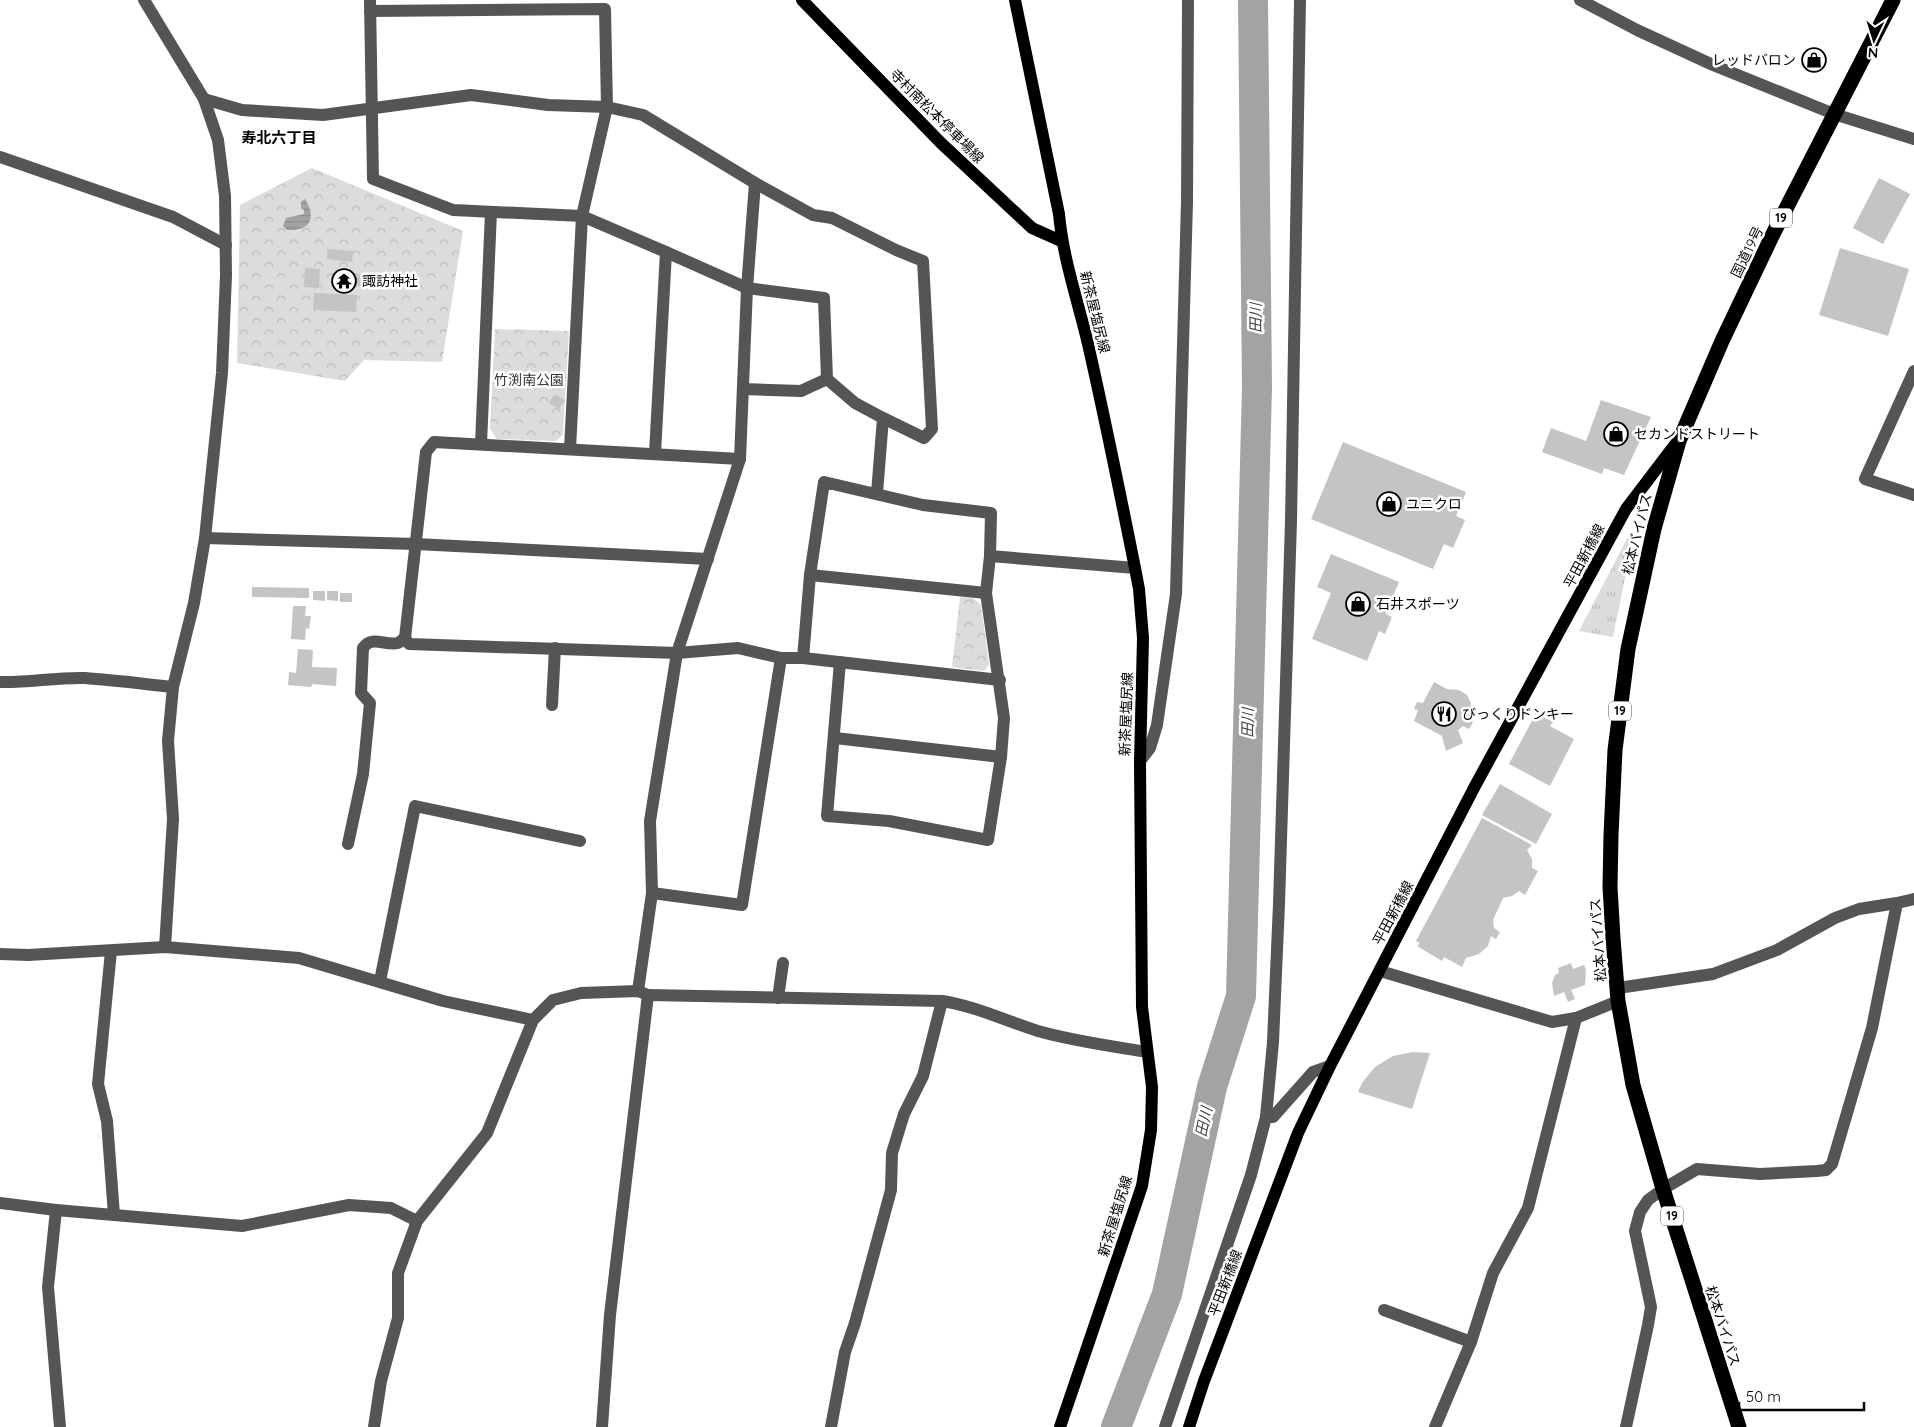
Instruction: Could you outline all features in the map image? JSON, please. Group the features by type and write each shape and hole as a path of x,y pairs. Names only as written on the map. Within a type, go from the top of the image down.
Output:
{"highway":[{"name":"国道19号","path":"1678,441 1744,296 1893,0"},
{"name":"松本バイパス","path":"1678,441 1654,529 1628,649 1615,750 1610,887 1618,995 1633,1085 1663,1189 1739,1427"}],"main road":[{"name":"寺村南松本停車場線","path":"802,0 941,143 1032,228 1062,241"},
{"name":"新茶屋塩尻線","path":"1015,0 1059,214 1062,241 1104,413 1139,589 1143,638 1140,760 1142,1007 1152,1087 1151,1130 1142,1186 1060,1427"},
{"name":"平田新橋線","path":"1189,1427 1204,1381 1298,1133 1330,1066 1476,786 1626,509 1678,441"}],"street":[{"path":"144,0 204,99 218,140 225,196 226,245 222,373 205,538 194,603 173,687 168,741 173,819 165,947"},
{"path":"1140,760 1150,748 1157,725 1176,594 1187,202 1188,0"},
{"path":"1165,1427 1251,1174 1266,1117 1273,1042 1279,904 1290,531 1300,0"},
{"path":"1580,0 1637,30 1713,65 1834,114 1914,139"},
{"path":"204,99 242,110 323,115 371,109 471,95 548,105 608,107 643,115 755,183 814,215 832,218 896,250 924,261 932,429 924,438 855,403 827,379 824,298 747,288 582,216 453,210 373,178 371,109 370,6 474,5 605,9 608,107 582,216 570,449"},
{"path":"0,157 173,217 226,245"},
{"path":"602,1427 610,1316 652,893 650,821 677,653 740,459 747,288 755,183"},
{"path":"481,444 491,212"},
{"path":"655,453 666,252"},
{"path":"1914,371 1865,479 1914,495"},
{"path":"743,388 801,391 827,379"},
{"path":"877,493 884,418"},
{"path":"740,459 434,442 426,452 405,638 410,644 677,653 738,648 781,658 802,658 1000,680"},
{"path":"802,658 810,575 824,482 923,505 991,513 990,556 986,593 1004,718 1001,758 988,840 890,821 827,816 840,662"},
{"path":"205,538 416,544 708,559"},
{"path":"990,556 1135,568"},
{"path":"810,575 986,593"},
{"path":"348,844 364,774 370,703 362,693 363,648 366,643 372,641 398,643 405,638"},
{"path":"552,705 555,648"},
{"path":"652,893 742,905 781,658"},
{"path":"0,682 18,683 84,678 173,687"},
{"path":"834,738 1001,758"},
{"path":"380,981 415,806 580,840"},
{"path":"1380,970 1552,1022 1576,1018 1618,995 1713,974 1777,950 1835,918 1859,909 1914,899"},
{"path":"1626,1427 1651,1307 1636,1231 1640,1212 1648,1200 1697,1169 1760,1174 1826,1170 1832,1164 1872,1028 1897,903"},
{"path":"0,954 28,956 165,947 299,958 443,1000 533,1020"},
{"path":"111,951 98,1084 107,1121 114,1215"},
{"path":"778,998 783,963"},
{"path":"374,1427 381,1380 398,1318 398,1273 418,1222 487,1133 533,1020 553,1000 581,993 643,993 942,1001 960,1004 1038,1031 1092,1043 1148,1052"},
{"path":"831,1427 845,1352 855,1323 891,1190 892,1153 904,1114 923,1076 942,1001"},
{"path":"1435,1427 1471,1342 1492,1273 1528,1208 1576,1018"},
{"path":"1266,1117 1272,1117 1313,1072 1330,1066"},
{"path":"0,1203 56,1210 242,1226 349,1205 391,1208 418,1222"},
{"path":"56,1210 48,1287 60,1427"},
{"path":"1384,1310 1471,1342"}],"green space":[{"path":"312,168 463,231 442,362 364,360 345,381 237,363 240,205"},
{"name":"竹渕南公園","path":"495,329 569,331 563,434 556,441 497,439 490,429"},
{"path":"1630,533 1634,534 1613,637 1579,631"},
{"path":"960,597 973,598 981,605 989,664 984,671 952,667"}],"shaded area":[{"path":"305,199 309,206 311,218 309,222 301,228 287,230 283,226 286,218 304,214 301,202"}],"building":[{"path":"1879,178 1910,194 1883,244 1853,228"},
{"path":"1840,248 1909,269 1888,336 1819,315"},
{"path":"327,249 353,251 352,262 327,259"},
{"path":"305,268 320,269 319,288 304,287"},
{"path":"339,271 368,277 367,287 350,285 349,289 337,288"},
{"path":"314,293 357,295 356,312 313,310"},
{"path":"555,394 565,400 559,409 549,403"},
{"name":"セカンドストリート","path":"1601,400 1651,417 1624,475 1604,468 1602,474 1542,452 1551,428 1586,441"},
{"name":"ユニクロ","path":"1343,442 1466,492 1456,516 1465,520 1453,548 1444,544 1433,569 1311,519"},
{"name":"石井スポーツ","path":"1331,554 1399,582 1386,614 1392,617 1385,634 1379,631 1367,661 1312,639 1331,593 1317,587"},
{"path":"252,587 309,588 309,598 252,597"},
{"path":"313,591 325,591 325,601 313,600"},
{"path":"327,591 338,591 338,601 327,600"},
{"path":"340,593 352,593 352,602 340,602"},
{"path":"293,606 306,606 305,616 311,616 309,629 306,628 305,640 291,639"},
{"path":"298,649 313,650 312,667 337,668 336,686 312,684 311,687 288,685 289,672 296,673"},
{"name":"びっくりドンキー","path":"1434,682 1447,689 1459,690 1467,695 1471,703 1470,720 1473,722 1469,729 1463,726 1458,730 1463,743 1446,751 1442,736 1414,721 1418,710 1414,709 1417,702 1423,703"},
{"path":"1536,713 1553,722 1550,726 1574,739 1550,786 1509,764"},
{"path":"1500,784 1552,814 1536,844 1482,815"},
{"path":"1482,818 1532,845 1527,850 1532,859 1532,868 1538,871 1525,895 1519,891 1512,896 1503,898 1493,920 1494,928 1500,932 1496,939 1491,936 1488,946 1479,954 1466,958 1462,967 1444,957 1442,961 1417,946 1420,943 1416,941"},
{"path":"1571,963 1573,969 1584,965 1586,969 1585,985 1571,990 1575,999 1568,1002 1564,992 1554,996 1552,983 1555,975 1559,973 1558,968"},
{"path":"1413,1052 1430,1053 1412,1109 1358,1092 1362,1083 1375,1067 1393,1056"}],"waterway":[{"name":"田川","path":"1116,1427 1167,1294 1212,1087 1241,996 1257,387 1253,0"}],"place":[{"name":"レッドバロン","path":"1814,60"},
{"name":"諏訪神社","path":"344,281"},
{"name":"セカンドストリート","path":"1616,434"},
{"name":"ユニクロ","path":"1389,504"},
{"name":"石井スポーツ","path":"1358,604"},
{"name":"びっくりドンキー","path":"1444,714"}],"district":[{"name":"寿北六丁目","path":"279,138"}]}
